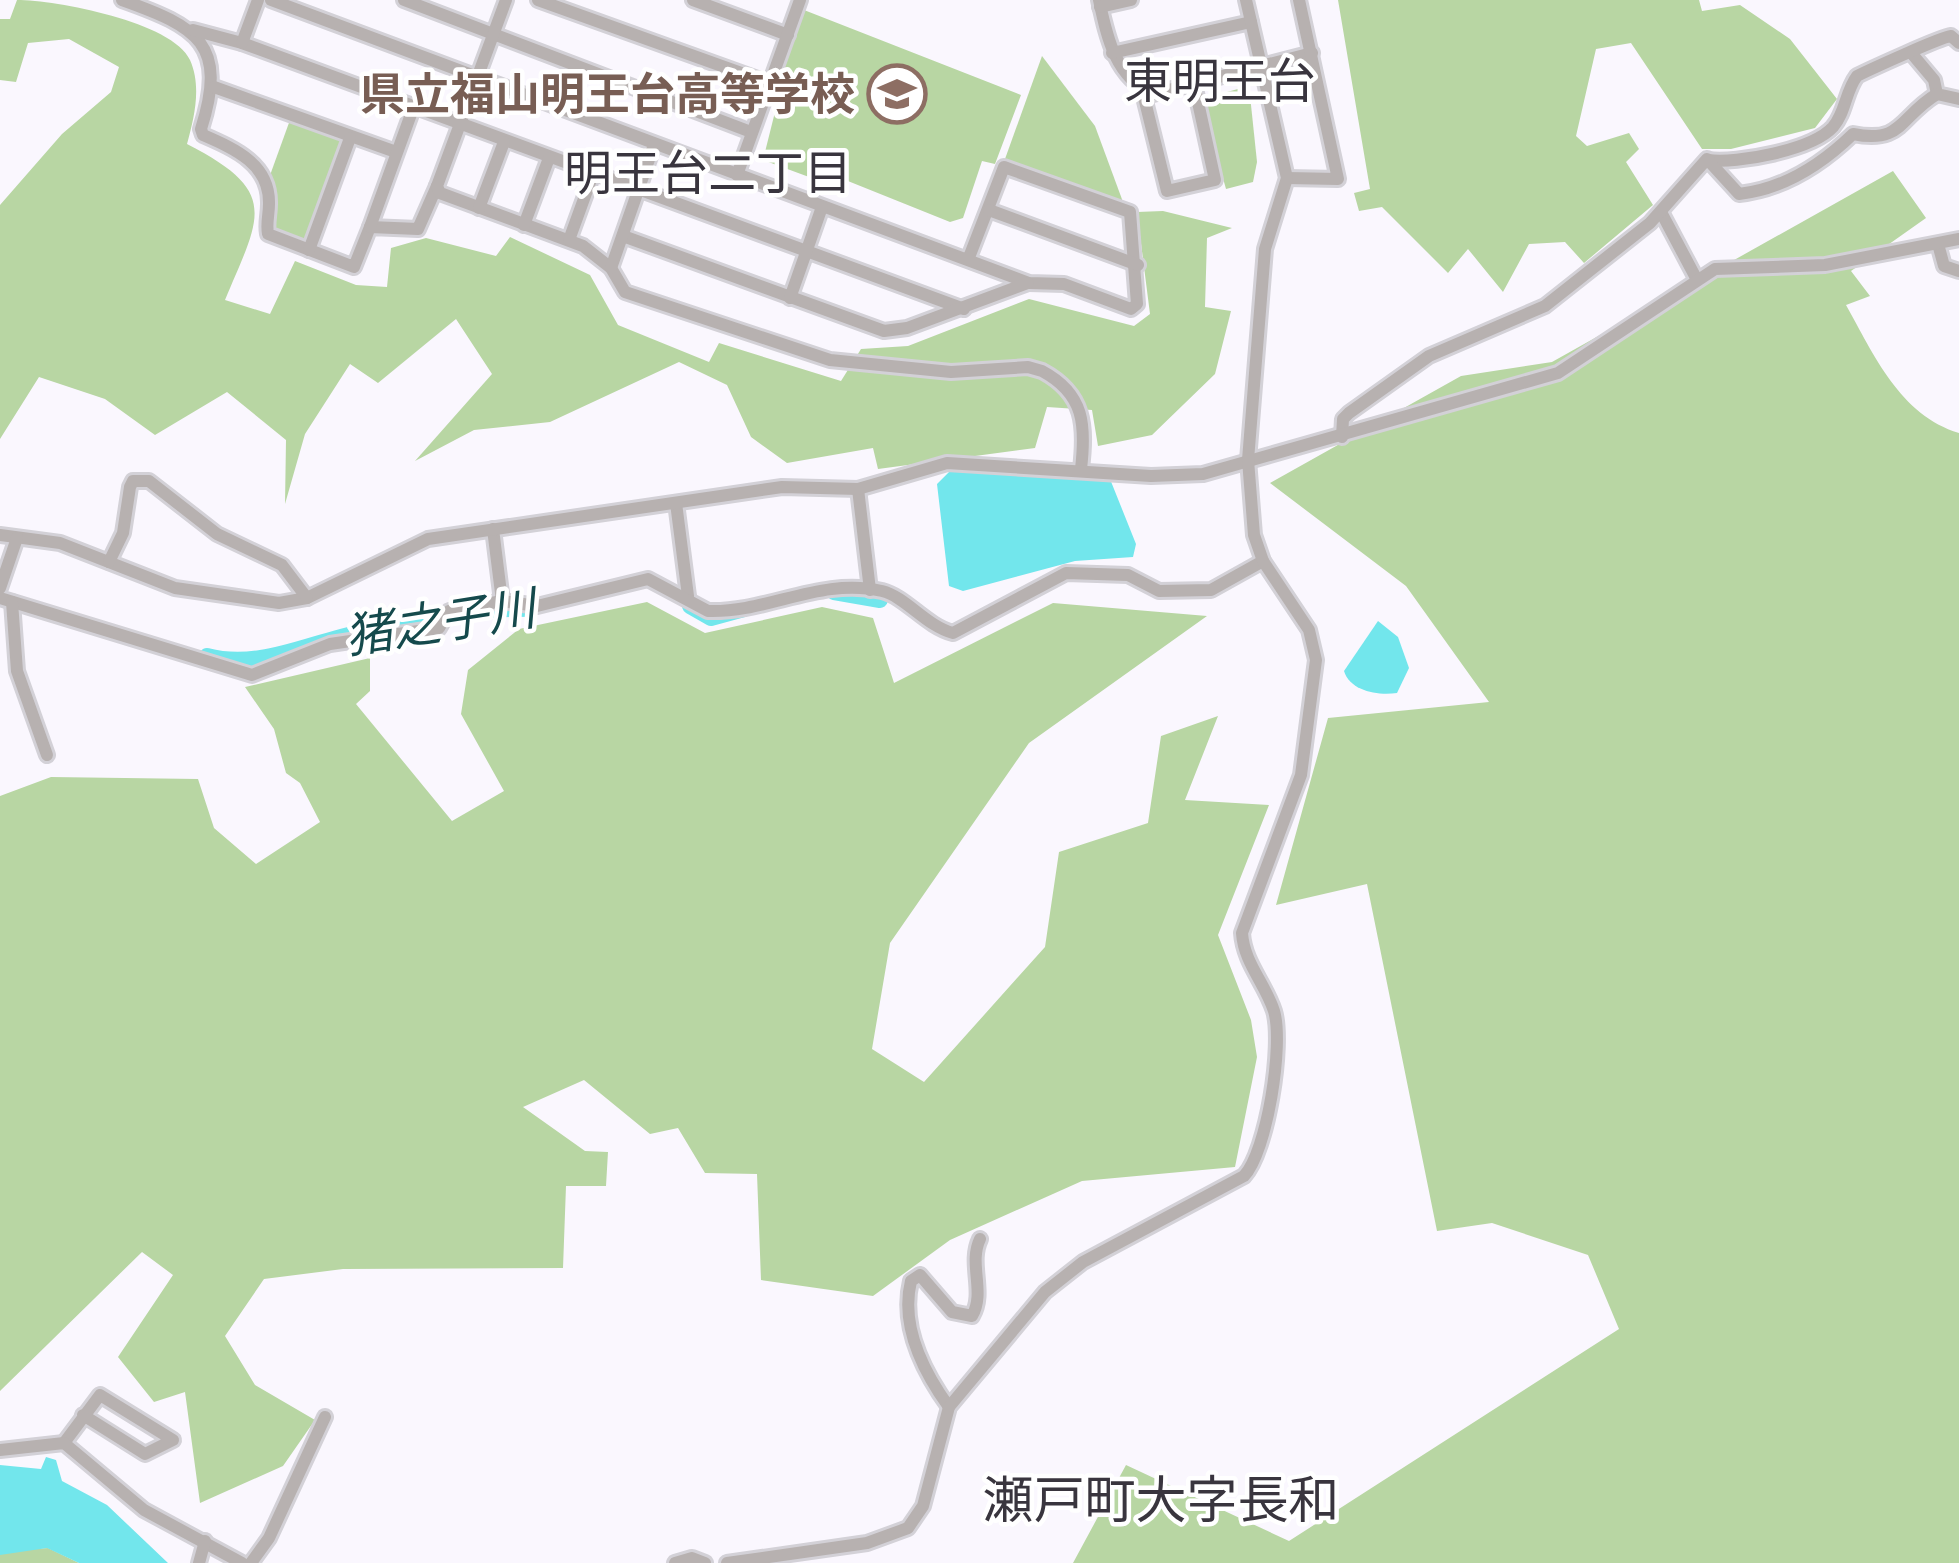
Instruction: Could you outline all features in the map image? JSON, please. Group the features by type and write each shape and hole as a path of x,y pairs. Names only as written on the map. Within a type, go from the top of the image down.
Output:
{"street":[{"path":"122,0 193,30 242,43 964,309"},
{"path":"242,43 258,0"},
{"path":"271,0 1029,283 1064,284 1131,309 1137,304 1138,265 1130,212 1004,166 968,260"},
{"path":"404,0 752,132"},
{"path":"370,227 418,229 506,0"},
{"path":"538,0 769,83"},
{"path":"693,0 788,34"},
{"path":"737,176 800,0"},
{"path":"1131,0 1100,3 1112,53 1142,89 1153,94 1312,53"},
{"path":"727,1563 900,1534 923,1506 949,1407 1063,1276 1234,1183 1256,1162 1278,1030 1268,998 1247,960 1242,933 1301,775 1316,660 1301,613 1263,561 1254,535 1248,460 1265,249 1287,178 1246,0"},
{"path":"1287,178 1338,179 1299,0"},
{"path":"1112,53 1251,22"},
{"path":"193,30 206,48 214,87 203,135 249,158 261,172 268,190 268,234 354,267 414,106"},
{"path":"1707,159 1727,162 1808,143 1832,127 1857,76 1913,55 1939,38 1951,36 1959,44"},
{"path":"1913,55 1934,80 1937,94"},
{"path":"1142,89 1167,191 1215,180 1194,84"},
{"path":"214,87 396,152"},
{"path":"1937,94 1959,99"},
{"path":"1707,159 1738,194 1760,192 1791,180 1853,134 1878,139 1894,134 1937,94"},
{"path":"309,250 350,138"},
{"path":"479,208 504,142"},
{"path":"611,268 654,145"},
{"path":"524,225 550,158"},
{"path":"1342,437 1342,419 1429,356 1545,306 1661,212 1707,159"},
{"path":"569,240 593,174"},
{"path":"436,186 440,193 569,240 611,268 625,292 830,360 950,372 1028,367 1042,371 1079,404 1085,420 1081,470"},
{"path":"790,298 822,207"},
{"path":"988,210 1138,265"},
{"path":"1661,212 1696,278"},
{"path":"622,236 884,331 964,309 1029,283"},
{"path":"0,535 60,543 199,594 280,603 307,598 411,544 800,486 858,489 947,463 1179,476 1342,437 1558,373 1644,320 1696,278 1731,265 1825,265 1959,239"},
{"path":"1938,244 1944,266 1959,271"},
{"path":"109,562 123,533 130,488 138,479 149,481 217,534 282,566 307,598"},
{"path":"858,489 870,590"},
{"path":"676,502 688,596"},
{"path":"493,529 502,601"},
{"path":"1,586 17,538"},
{"path":"47,755 17,670 6,600 252,675 330,644 502,601 537,606 648,579 688,596 708,611 723,612 823,588 889,592 940,629 960,632 1066,573 1128,575 1159,591 1211,590 1263,561"},
{"path":"949,1407 921,1360 908,1297 911,1281 920,1276 952,1312 972,1316 979,1302 974,1251 980,1239"},
{"path":"64,1443 83,1414 100,1395 172,1439 145,1454 83,1414"},
{"path":"251,1563 269,1538 325,1417"},
{"path":"0,1450 64,1443 143,1510 242,1563"},
{"path":"199,1563 205,1541"},
{"path":"675,1563 692,1558 705,1563"}],"green space":[{"path":"17,0 84,9 138,24 179,47 190,60 196,92 187,144 238,177 250,192 254,208 247,247 225,300 270,314 295,261 356,285 387,287 391,248 426,238 496,256 510,237 590,275 618,325 709,362 719,343 841,381 861,349 908,346 1029,299 1134,326 1150,314 1137,212 1163,211 1232,228 1207,238 1205,307 1231,311 1215,374 1152,435 1098,446 1092,410 1047,407 1035,448 878,469 873,448 787,463 751,437 727,385 679,362 550,422 474,430 415,461 492,374 456,319 378,383 350,364 305,434 285,504 286,440 227,392 155,435 105,399 39,377 0,439 0,205 62,134 111,92 119,67 69,39 28,43 16,82 0,80 0,19 10,19"},
{"path":"1338,0 1699,0 1702,11 1740,5 1790,39 1837,99 1815,128 1731,149 1702,149 1631,43 1596,49 1576,136 1587,146 1629,133 1639,149 1626,162 1653,205 1584,263 1565,242 1529,244 1503,292 1468,249 1448,273 1382,207 1359,211 1354,193 1370,189"},
{"name":"県立福山明王台高等学校","path":"804,10 1021,95 995,164 982,161 963,218 950,222 813,167 809,177 763,160 779,96 773,94"},
{"path":"1042,56 1095,126 1123,202 1005,159"},
{"path":"1249,86 1257,162 1253,182 1226,189 1201,99"},
{"path":"290,120 340,138 344,146 308,240 301,243 272,233 269,178"},
{"path":"1893,171 1926,218 1851,271 1870,296 1846,305 1905,398 1938,424 1959,433 1959,1563 1073,1563 1126,1465 1289,1541 1619,1329 1588,1255 1492,1223 1437,1231 1367,884 1276,905 1328,718 1489,702 1406,586 1270,483 1461,376 1552,362"},
{"path":"647,602 705,633 822,607 873,618 894,683 1053,603 1207,616 1029,743 890,943 872,1049 924,1082 1045,947 1059,852 1148,823 1161,736 1218,716 1185,800 1269,805 1218,935 1251,1020 1257,1057 1235,1167 1082,1181 950,1240 873,1296 761,1280 757,1174 705,1173 678,1128 650,1134 584,1080 523,1107 585,1151 608,1152 606,1186 566,1186 563,1268 343,1269 264,1279 225,1336 255,1385 315,1420 283,1466 200,1503 185,1392 154,1402 118,1357 173,1275 142,1252 0,1391 0,796 51,777 198,779 214,828 256,864 320,822 300,783 286,773 274,729 245,687 370,658 370,691 356,704 452,821 504,791 461,714 468,670 519,629"},
{"path":"48,1548 79,1563 0,1563 0,1551"}],"water":[{"path":"987,469 1110,479 1136,544 1133,557 1075,561 963,591 949,586 937,484 950,471"},
{"path":"1378,621 1398,637 1409,668 1397,693 1366,691 1344,671"},
{"path":"46,1457 56,1460 62,1481 107,1505 168,1563 79,1563 47,1548 0,1555 0,1465 41,1469"}],"waterway":[{"name":"猪之子川","path":"834,592 880,600"},
{"name":"猪之子川","path":"690,606 711,618 744,609"},
{"name":"猪之子川","path":"207,656 246,660 423,619 528,609"}],"place":[{"name":"県立福山明王台高等学校","path":"897,94"}],"district":[{"name":"東明王台","path":"1220,81"},
{"name":"明王台二丁目","path":"708,173"},
{"name":"瀬戸町大字長和","path":"1161,1500"}]}
